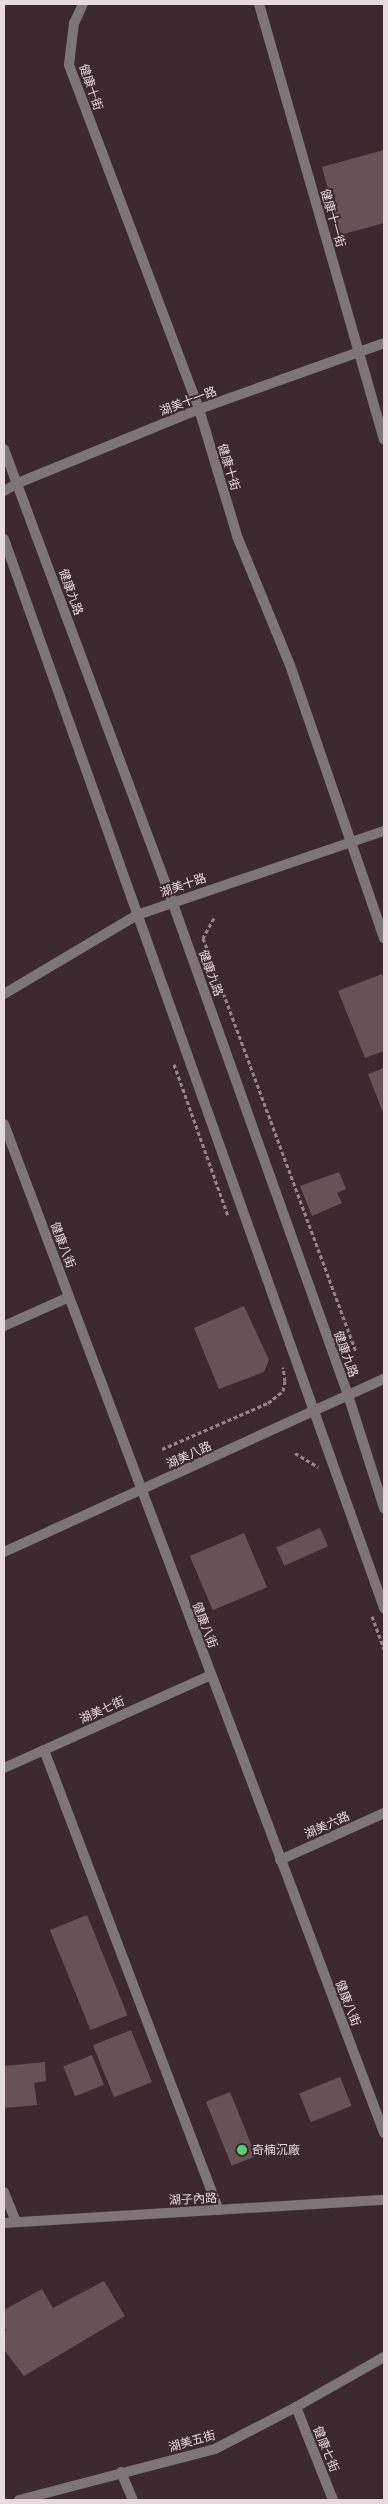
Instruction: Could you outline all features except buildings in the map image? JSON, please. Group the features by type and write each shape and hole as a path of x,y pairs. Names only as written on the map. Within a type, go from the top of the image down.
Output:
{"street":[{"name":"健康十街","path":"83,4 74,23 69,65 198,409 237,536 290,665 384,938"},
{"name":"健康十一街","path":"259,4 357,352 384,439"},
{"name":"湖美十一路","path":"4,491 18,483 198,409 384,343"},
{"name":"健康九路","path":"4,449 172,901 348,1395 384,1508"},
{"path":"4,539 384,1608"},
{"name":"湖美十路","path":"4,994 137,915 172,901 384,831"},
{"name":"健康八街","path":"4,1124 384,2133"},
{"path":"4,1326 68,1297"},
{"name":"湖美八路","path":"4,1552 384,1379"},
{"name":"湖美七街","path":"4,1768 210,1675"},
{"path":"44,1750 219,2210"},
{"name":"湖美六路","path":"280,1860 384,1813"},
{"path":"4,2192 16,2222"},
{"name":"湖子內路","path":"4,2223 384,2200"},
{"name":"湖美五街","path":"19,2500 215,2449 296,2407 384,2357"},
{"name":"健康七街","path":"296,2407 333,2500"},
{"path":"121,2472 133,2500"}],"path":[{"path":"214,918 203,938 356,1352"},
{"path":"172,1055 230,1221"},
{"path":"162,1449 268,1403 282,1391 285,1381 280,1358"},
{"path":"295,1454 317,1465 320,1474"},
{"path":"370,1612 384,1649"}],"place":[{"name":"奇楠沉廠","path":"242,2150"}]}
